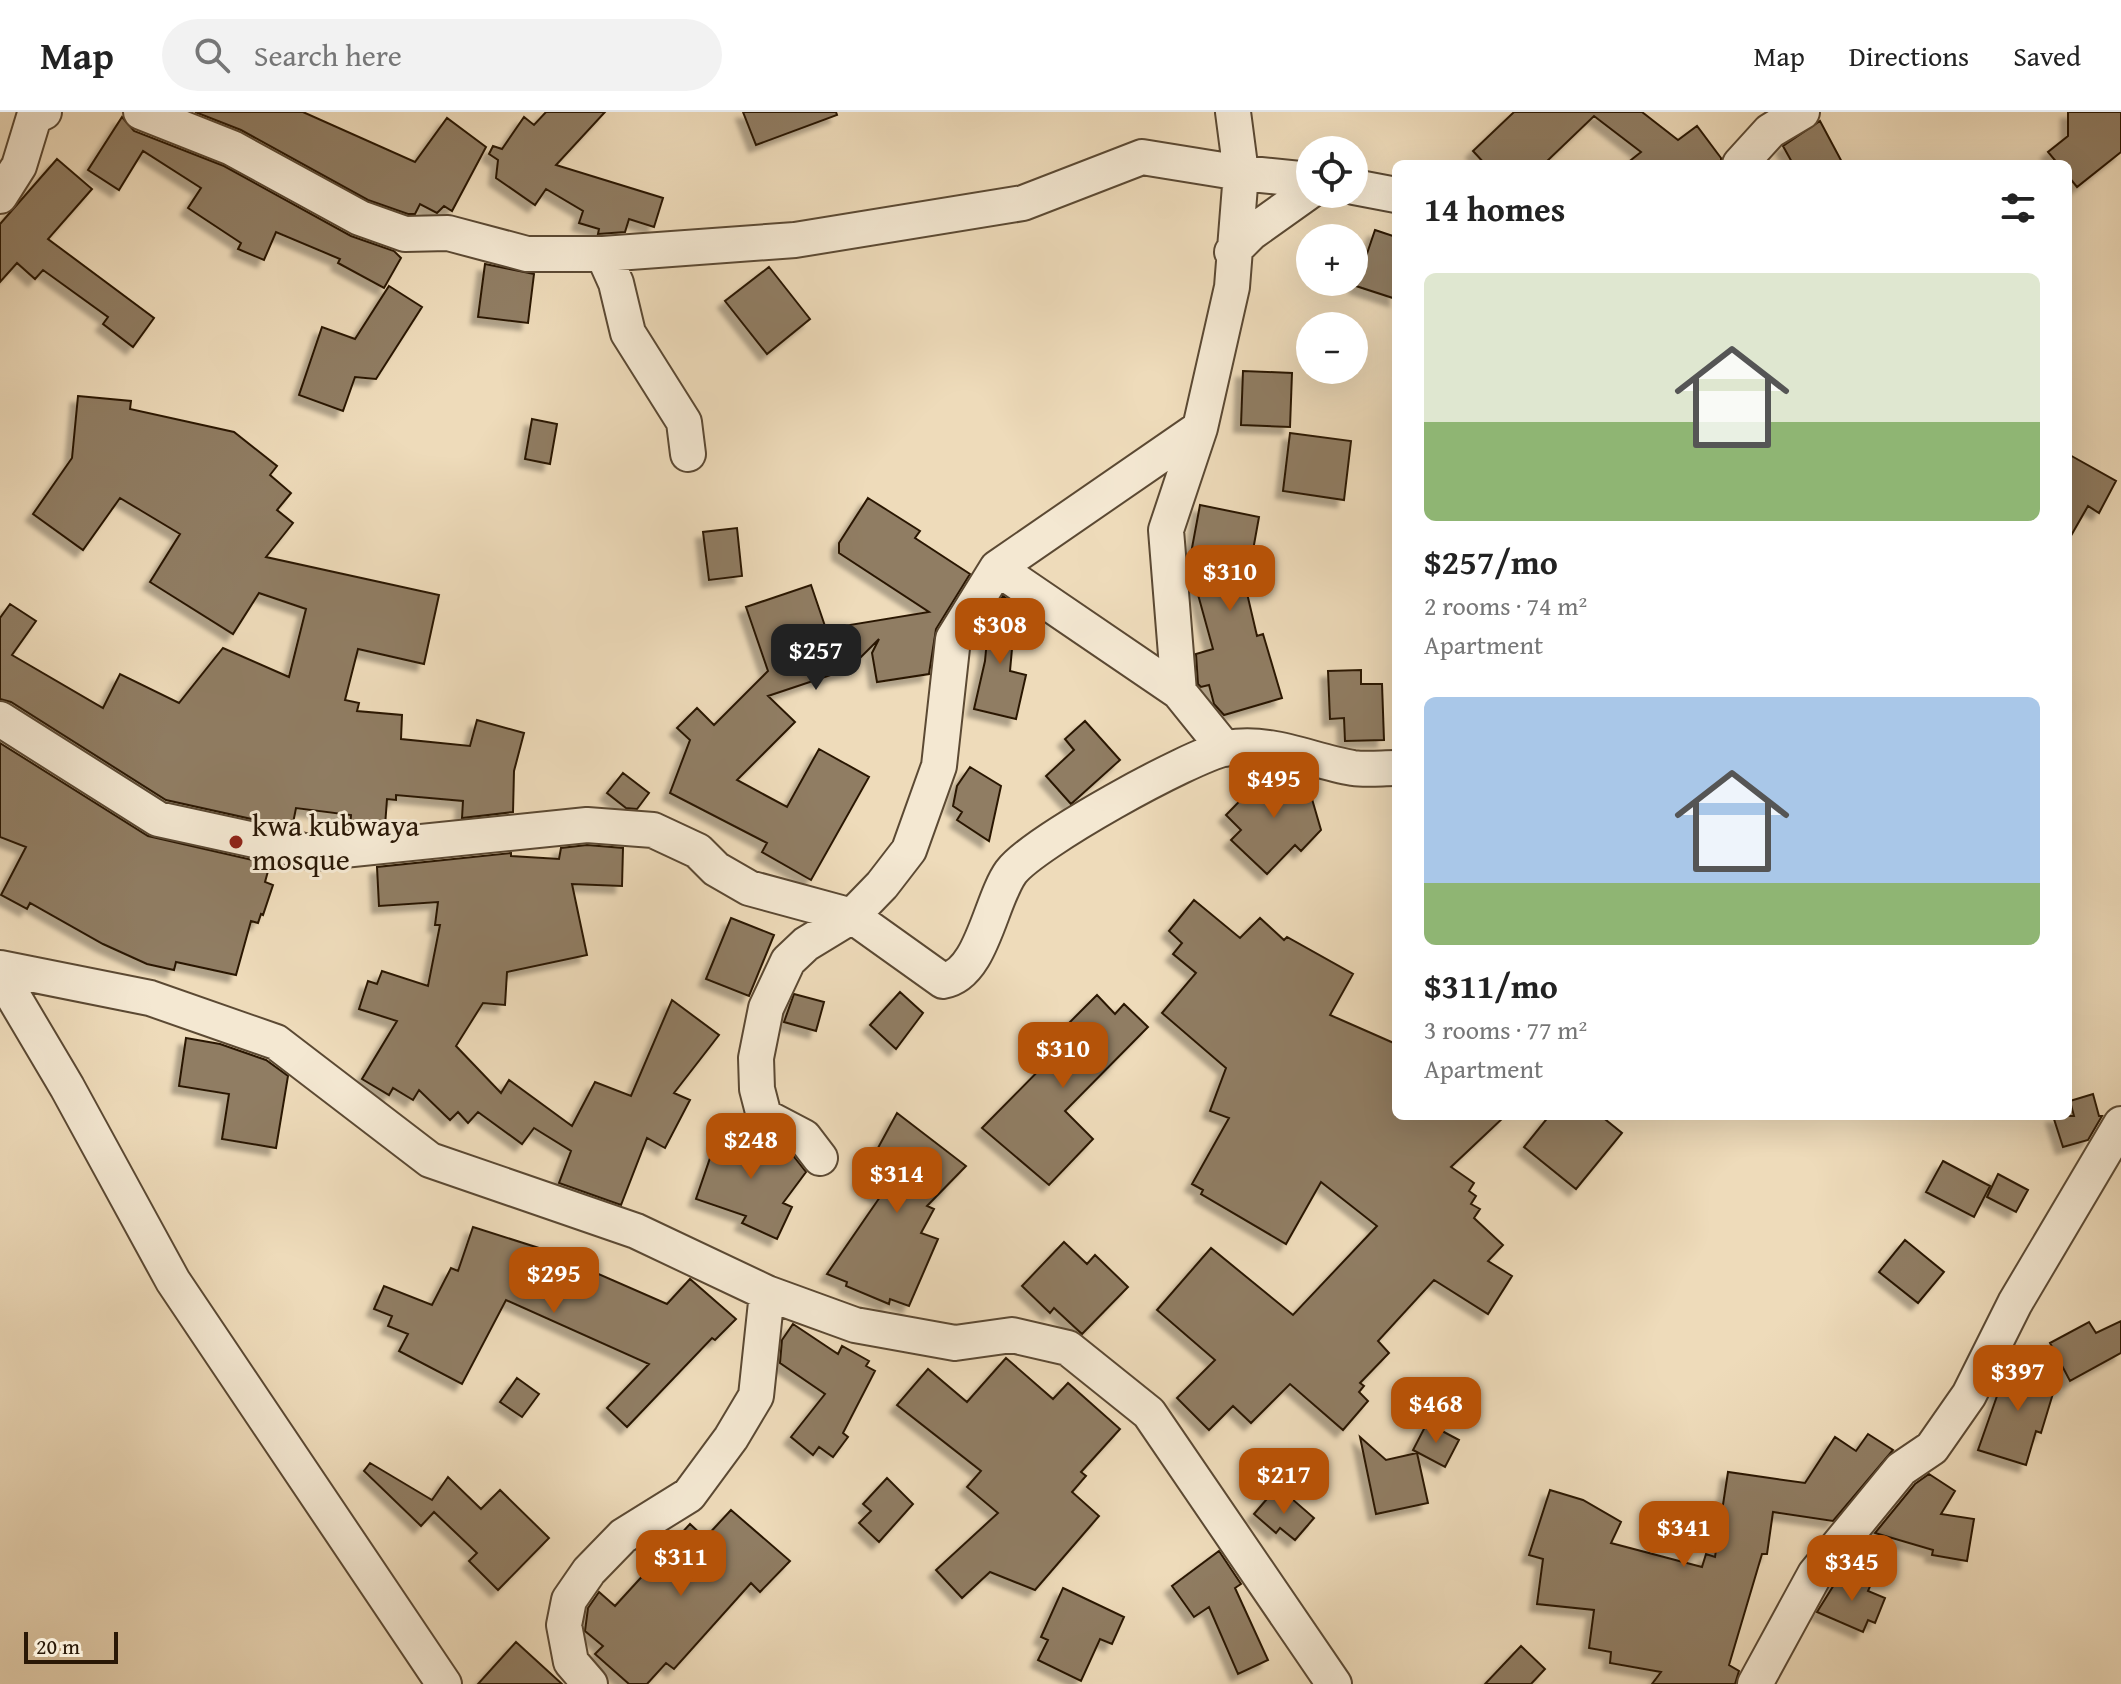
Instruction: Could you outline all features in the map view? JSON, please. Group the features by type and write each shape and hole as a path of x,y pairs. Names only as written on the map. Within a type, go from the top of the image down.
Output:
{"street":[{"path":"0,196 19,166 34,117 44,112"},
{"path":"141,112 232,148 360,218 405,234 448,233 527,254 603,254 795,240 1023,203 1142,157 1296,179"},
{"path":"1179,692 1166,530 1200,428 1232,287 1232,252 1241,173 1233,112"},
{"path":"1744,160 1770,131 1802,112"},
{"path":"1368,190 1392,194"},
{"path":"1232,252 1251,233 1296,201"},
{"path":"603,254 616,283 628,333 684,422 688,454"},
{"path":"820,1158 804,1137 764,1116 757,1089 756,1058 766,1008 788,961 806,944 852,916 882,885 909,850 939,766 953,639 997,568 1200,428"},
{"path":"997,568 1179,692 1225,749"},
{"path":"0,719 158,819 314,853 587,825 653,830 698,851 716,869 749,888 852,916 943,981 955,979 970,963 1010,874 1030,852 1149,783 1225,749 1262,746 1356,768 1392,768"},
{"path":"0,971 150,998 276,1042 430,1160 636,1231 767,1293 855,1325 955,1343 1012,1335 1068,1348 1149,1413 1334,1684"},
{"path":"0,971 173,1281 444,1684"},
{"path":"1755,1684 1815,1574 1901,1469 1932,1448 1969,1395 2015,1303 2121,1124"},
{"path":"590,1684 571,1662 564,1625 569,1600 623,1536 689,1495 731,1438 756,1396 767,1293"}],"building":[{"path":"195,112 303,112 415,162 447,118 486,147 452,211 444,206 437,213 420,204 415,214 408,214 368,200 241,130"},
{"path":"546,112 605,112 556,165 663,198 654,227 629,219 625,232 598,234 599,229 579,223 583,211 546,189 535,205 496,178 498,160 489,154 493,146 502,149 524,117 534,125"},
{"path":"743,112 836,112 837,115 756,145"},
{"path":"1514,112 1642,112 1678,140 1697,126 1721,160 1631,160 1641,152 1594,116 1548,160 1481,160 1473,151"},
{"path":"2068,112 2121,112 2121,152 2077,187 2072,181 2072,160 2055,160 2048,152 2068,136"},
{"path":"122,117 134,131 224,166 351,236 394,251 401,258 384,288 338,263 340,259 276,232 264,260 238,249 241,243 188,208 201,188 143,151 119,190 88,170"},
{"path":"1820,121 1841,160 1791,160 1783,146"},
{"path":"57,159 92,189 48,239 154,318 133,347 103,324 108,317 43,270 35,279 17,263 0,282 0,224"},
{"path":"1375,230 1392,236 1392,298 1368,290 1368,251"},
{"path":"485,264 534,274 528,323 478,317"},
{"path":"769,267 810,319 767,354 725,301"},
{"path":"389,286 422,307 376,379 355,377 343,411 299,395 322,327 355,339"},
{"path":"1243,371 1292,373 1290,427 1241,425"},
{"path":"78,396 131,401 130,409 234,432 277,466 270,475 291,493 277,510 293,523 266,557 439,595 424,664 358,649 345,700 359,703 357,711 402,715 401,739 470,746 477,720 524,733 514,771 513,812 462,818 463,801 396,795 396,800 387,799 385,826 350,829 351,815 296,808 292,828 166,800 11,702 0,699 0,618 10,604 36,621 12,655 103,708 120,674 179,703 223,648 289,677 306,609 259,593 233,634 150,582 180,534 120,498 83,550 33,514 72,458"},
{"path":"532,419 557,424 550,464 525,459"},
{"path":"1290,433 1351,441 1344,500 1283,491"},
{"path":"2072,456 2116,481 2099,513 2088,506 2072,534"},
{"path":"868,498 920,531 915,538 970,574 936,629 929,674 877,682 872,653 879,639 849,669 768,696 795,722 737,780 787,807 819,749 869,777 811,880 762,852 767,843 670,793 690,740 677,728 697,708 714,725 768,671 746,607 811,585 826,629 929,612 839,553 839,543"},
{"path":"1200,505 1259,517 1246,589 1257,636 1263,634 1282,698 1224,715 1214,704 1209,685 1201,687 1198,684 1196,654 1213,649 1194,580 1190,579 1189,564"},
{"path":"737,528 742,576 709,580 703,532"},
{"path":"1003,596 1016,605 1010,671 1026,675 1016,719 974,709 985,661 989,618"},
{"path":"1361,670 1361,684 1382,684 1384,740 1345,741 1344,718 1330,719 1328,671"},
{"path":"1085,721 1120,760 1071,804 1046,776 1074,750 1065,739"},
{"path":"0,743 148,836 270,864 265,882 273,885 263,915 258,923 251,921 236,975 176,962 174,970 147,964 103,944 30,903 27,909 1,895 26,847 0,837"},
{"path":"970,767 1001,786 989,841 957,820 962,812 953,806 957,786"},
{"path":"1271,769 1283,771 1312,799 1321,830 1301,851 1295,845 1267,874 1231,840 1241,830 1226,815"},
{"path":"623,773 649,793 637,809 626,808 607,793"},
{"path":"587,845 623,848 622,886 572,884 587,955 507,972 505,1005 483,1003 456,1046 501,1093 509,1080 572,1126 595,1082 631,1096 672,1000 719,1035 674,1093 690,1100 665,1148 647,1138 621,1205 559,1183 571,1151 534,1128 522,1144 478,1112 468,1123 458,1112 450,1120 419,1090 413,1100 393,1088 389,1095 362,1079 397,1021 359,1009 368,981 377,984 382,971 428,986 440,925 435,925 438,902 379,906 377,867 511,853 511,856 559,859 561,848"},
{"path":"1194,900 1240,938 1260,918 1284,940 1287,937 1353,974 1330,1015 1392,1042 1392,1120 1501,1120 1451,1167 1474,1183 1469,1191 1476,1196 1471,1204 1480,1209 1474,1218 1503,1245 1488,1261 1512,1276 1488,1314 1434,1280 1378,1341 1389,1353 1360,1383 1364,1386 1359,1392 1368,1401 1343,1430 1290,1384 1251,1423 1233,1406 1209,1430 1177,1398 1215,1360 1157,1310 1211,1248 1293,1315 1377,1226 1321,1182 1286,1244 1201,1194 1203,1190 1192,1184 1229,1118 1210,1111 1226,1068 1162,1013 1196,973 1173,954 1182,943 1169,931"},
{"path":"731,918 774,935 749,996 706,979"},
{"path":"900,992 923,1013 896,1049 870,1025"},
{"path":"794,994 824,1002 816,1031 784,1022"},
{"path":"1097,995 1115,1014 1124,1004 1148,1027 1065,1111 1093,1139 1049,1185 982,1128 1061,1048 1053,1039"},
{"path":"186,1038 220,1044 266,1060 288,1076 276,1148 222,1139 229,1094 179,1086"},
{"path":"2093,1094 2099,1116 2102,1116 2088,1140 2063,1147 2054,1120 2072,1120 2072,1100"},
{"path":"897,1113 966,1166 927,1206 934,1209 921,1233 938,1239 909,1306 890,1299 889,1304 846,1286 847,1282 827,1274 880,1197 860,1181"},
{"path":"1546,1120 1606,1120 1622,1133 1576,1189 1524,1147"},
{"path":"720,1129 776,1145 791,1153 806,1172 783,1203 792,1207 777,1239 742,1223 746,1216 696,1199"},
{"path":"1943,1161 1990,1186 1974,1217 1926,1192"},
{"path":"1998,1174 2028,1190 2016,1212 1987,1197"},
{"path":"473,1227 539,1248 667,1304 690,1279 736,1319 715,1340 712,1338 627,1427 607,1408 649,1364 506,1300 462,1384 399,1351 408,1334 388,1326 392,1316 374,1309 384,1286 432,1305 451,1268 458,1271"},
{"path":"1905,1240 1944,1272 1918,1303 1879,1272"},
{"path":"1064,1242 1087,1264 1095,1255 1128,1287 1082,1334 1054,1308 1050,1313 1022,1286"},
{"path":"2121,1321 2121,1353 2070,1381 2050,1343 2089,1322 2096,1333"},
{"path":"793,1324 838,1354 842,1346 869,1361 866,1366 875,1371 843,1433 848,1437 833,1457 819,1447 813,1455 791,1437 825,1394 780,1363 782,1340"},
{"path":"1006,1358 1053,1399 1068,1383 1120,1429 1081,1472 1086,1476 1072,1492 1099,1516 1035,1590 990,1572 962,1598 936,1570 998,1513 967,1487 981,1471 897,1405 928,1369 967,1402"},
{"path":"2009,1362 2058,1377 2041,1433 2036,1431 2026,1465 1978,1450"},
{"path":"517,1378 539,1394 522,1417 500,1402"},
{"path":"1427,1423 1459,1440 1445,1467 1413,1450"},
{"path":"1868,1434 1893,1450 1833,1521 1773,1512 1767,1554 1762,1554 1729,1665 1739,1671 1735,1684 1652,1684 1661,1672 1610,1663 1611,1652 1589,1648 1594,1610 1537,1604 1543,1559 1529,1555 1550,1490 1583,1500 1621,1522 1611,1543 1702,1567 1706,1554 1715,1557 1728,1472 1805,1483 1835,1437 1856,1451"},
{"path":"1360,1437 1386,1460 1417,1453 1428,1503 1376,1514"},
{"path":"370,1463 432,1500 448,1477 481,1509 500,1490 549,1538 498,1590 469,1561 477,1553 434,1512 421,1526 364,1471"},
{"path":"1929,1474 1955,1491 1941,1514 1974,1519 1967,1561 1932,1555 1933,1550 1875,1533 1915,1484"},
{"path":"887,1478 913,1504 879,1542 859,1523 871,1511 863,1504"},
{"path":"1272,1493 1285,1504 1291,1498 1314,1518 1295,1540 1280,1528 1276,1533 1254,1514"},
{"path":"731,1510 790,1561 760,1592 751,1583 674,1669 666,1663 647,1684 629,1684 595,1654 603,1646 585,1631 588,1608 599,1592 615,1606 690,1524 705,1538"},
{"path":"1219,1551 1241,1584 1235,1588 1268,1660 1238,1674 1209,1607 1194,1617 1172,1586"},
{"path":"1842,1572 1871,1584 1868,1591 1885,1598 1875,1623 1868,1620 1863,1632 1817,1612"},
{"path":"1063,1588 1124,1617 1112,1644 1100,1639 1081,1681 1038,1660 1048,1640 1041,1637"},
{"path":"516,1642 562,1684 478,1684"},
{"path":"1521,1646 1545,1669 1531,1684 1485,1684"}],"place":[{"name":"kwa kubwaya mosque","path":"236,842"}]}
